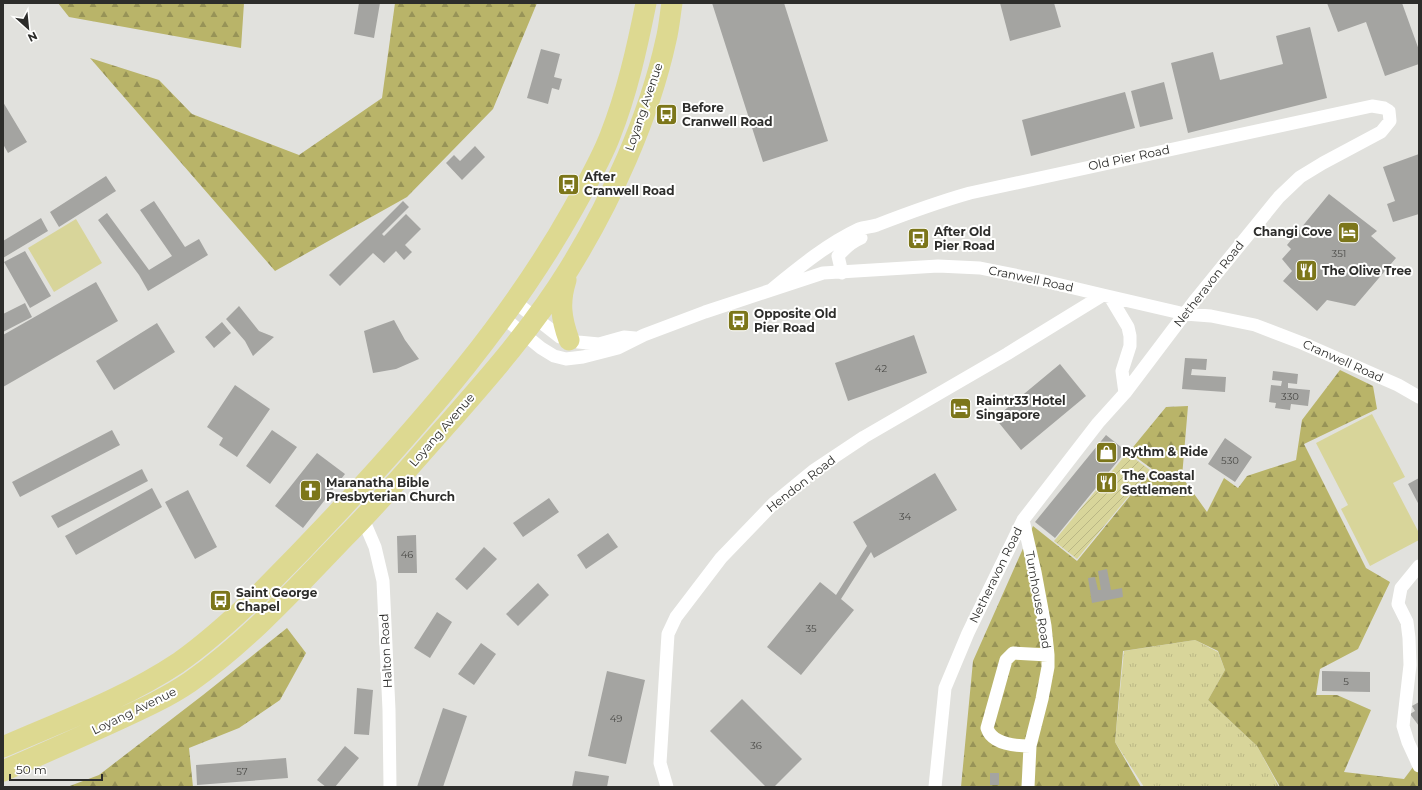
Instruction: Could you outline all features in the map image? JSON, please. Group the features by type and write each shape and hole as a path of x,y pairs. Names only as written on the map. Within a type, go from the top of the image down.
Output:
{"main road":[{"name":"Loyang Avenue","path":"3,747 126,693 177,663 201,646 226,625 299,554 414,429 509,310 537,270 580,196 610,138 633,67 646,3"},
{"name":"Loyang Avenue","path":"3,771 158,702 216,663 251,633 363,519 488,377 536,317 569,269 604,208 647,108 666,39 672,3"},
{"path":"569,269 562,294 561,309 564,328 569,340"},
{"path":"126,693 124,700 126,706 135,712"}],"street":[{"name":"Old Pier Road","path":"771,290 806,262 838,241 860,229 872,227 941,201 1029,179 1372,106 1384,108 1389,112"},
{"name":"Netheravon Road","path":"935,787 945,688 968,633 1023,520 1098,423 1125,393 1185,314 1279,197 1300,177 1381,132 1390,121 1389,112"},
{"name":"Old Pier Road","path":"842,273 838,256 844,248 866,235 872,227"},
{"name":"Old Pier Road","path":"823,273 825,254 838,241"},
{"name":"Cranwell Road","path":"509,310 523,333 541,348 554,356 566,359 583,358 624,346 635,338 705,312 823,273 938,266 980,268 1044,281 1185,314 1211,316 1255,325 1338,358 1398,385 1419,397"},
{"path":"1106,296 1128,327 1130,336 1130,346 1122,371 1125,393"},
{"name":"Hendon Road","path":"667,787 660,762 668,634 676,616 721,558 774,503 813,471 864,437 1106,296"},
{"name":"Cranwell Road","path":"509,310 536,317 560,337 569,340 599,344 624,337 635,338"},
{"name":"Halton Road","path":"363,519 375,547 383,581 389,710 390,787"},
{"name":"Turnhouse Road","path":"1023,520 1045,626 1048,656 1048,667 1042,699 1030,746 1028,787"},
{"path":"1419,566 1401,588 1398,604 1407,622 1409,638 1410,665 1403,726 1408,742 1419,766"},
{"name":"Turnhouse Road","path":"1030,746 1017,746 1002,742 988,732 987,728 1006,660 1009,656 1013,653 1048,656"}],"green space":[{"path":"58,3 244,3 241,48 69,17"},
{"path":"395,3 537,3 493,109 407,197 275,271 90,58 159,80 192,114 299,155 382,98"},
{"path":"76,219 102,263 54,292 28,248"},
{"path":"1340,370 1373,386 1377,409 1304,444 1366,568 1390,582 1358,649 1320,669 1316,695 1337,695 1371,710 1344,772 1404,779 1419,759 1419,787 1280,787 1257,746 1208,700 1225,670 1218,651 1195,640 1123,651 1115,742 1141,787 961,787 973,661 1033,526 1077,561 1152,469 1129,452 1166,407 1188,406 1182,477 1207,512 1224,478 1238,488 1247,476 1296,460 1302,420"},
{"path":"1372,414 1405,477 1393,483 1419,533 1419,540 1370,566 1341,509 1348,505 1316,443"},
{"path":"1127,453 1150,470 1077,559 1054,541"},
{"path":"287,628 306,653 280,700 239,728 189,748 193,787 67,787 99,775"},
{"path":"1195,640 1218,652 1225,670 1208,700 1257,746 1279,787 1144,787 1115,742 1124,651"}],"building":[{"path":"359,3 380,3 374,38 354,34"},
{"path":"712,3 784,3 828,141 763,162"},
{"path":"1000,3 1054,3 1061,27 1010,41"},
{"path":"1327,3 1402,3 1419,50 1419,64 1385,76 1366,22 1338,32"},
{"path":"1310,27 1327,98 1188,133 1171,63 1213,52 1220,80 1283,64 1276,36"},
{"path":"541,49 560,54 554,77 562,79 559,90 552,88 548,104 527,98"},
{"path":"1164,82 1173,119 1140,127 1131,91"},
{"path":"1125,92 1135,128 1031,156 1022,120"},
{"path":"3,102 27,142 8,153 3,144"},
{"path":"475,146 485,157 462,180 446,163 454,155 460,161"},
{"path":"1419,154 1419,214 1393,222 1387,204 1395,201 1383,167"},
{"path":"106,176 116,191 59,227 50,212"},
{"path":"1329,194 1377,231 1371,236 1396,258 1355,306 1327,300 1317,311 1283,281 1292,271 1282,259 1291,249 1287,245"},
{"path":"154,201 185,247 199,239 208,255 148,291 139,275 98,220 107,213 149,270 172,256 140,210"},
{"path":"403,201 409,207 382,234 384,236 406,214 421,229 405,245 412,252 404,260 396,251 384,263 373,253 340,286 329,275"},
{"path":"41,218 48,231 3,258 3,241"},
{"path":"25,251 51,296 30,308 4,262"},
{"path":"96,282 118,321 3,387 3,335"},
{"path":"25,303 32,317 3,332 3,314"},
{"path":"239,306 259,331 274,337 253,356 245,341 226,319"},
{"path":"394,320 405,340 419,359 396,369 373,373 364,331"},
{"path":"222,322 231,333 214,348 205,337"},
{"path":"157,323 175,352 114,390 96,361"},
{"path":"914,335 927,373 848,401 835,363"},
{"path":"1185,358 1207,359 1206,370 1192,369 1191,375 1226,377 1225,392 1182,389"},
{"path":"1060,364 1086,396 1021,450 995,418"},
{"path":"1273,371 1298,374 1297,384 1288,383 1288,388 1310,390 1308,406 1291,404 1290,410 1275,408 1276,403 1269,402 1271,385 1281,386 1282,381 1272,380"},
{"path":"235,385 270,409 237,457 219,445 223,438 207,427"},
{"path":"112,430 120,445 20,497 12,482"},
{"path":"272,430 297,447 270,484 246,466"},
{"path":"1106,435 1126,451 1055,538 1035,522"},
{"path":"1225,438 1252,457 1235,482 1208,464"},
{"name":"Maranatha Bible Presbyterian Church","path":"317,453 345,474 303,528 275,506"},
{"path":"142,469 148,481 58,528 51,516"},
{"path":"935,473 957,510 874,558 871,552 841,599 854,610 801,675 767,647 820,582 836,595 867,546 853,522"},
{"path":"1419,478 1419,505 1408,484"},
{"path":"152,488 162,507 76,555 65,536"},
{"path":"188,490 217,547 195,559 165,502"},
{"path":"549,498 559,512 523,537 513,523"},
{"path":"608,533 618,547 586,569 577,555"},
{"path":"416,535 417,573 398,573 397,536"},
{"path":"484,547 497,559 467,590 455,579"},
{"path":"1107,569 1111,590 1122,588 1123,597 1092,603 1088,578 1095,577 1098,590 1101,590 1098,571"},
{"path":"538,583 549,595 518,626 506,614"},
{"path":"437,612 452,622 430,658 414,648"},
{"path":"481,643 496,654 474,685 458,674"},
{"path":"607,671 645,680 626,764 588,756"},
{"path":"1322,671 1370,672 1370,692 1322,691"},
{"path":"357,688 373,690 369,735 354,734"},
{"path":"742,699 802,759 774,787 766,787 710,731"},
{"path":"1419,702 1419,726 1410,714 1415,711 1412,706"},
{"path":"443,708 467,716 443,787 417,787"},
{"path":"345,746 359,758 335,787 326,787 317,780"},
{"path":"286,758 288,778 197,785 196,765"},
{"path":"575,771 609,776 607,787 572,787"},
{"path":"990,773 999,773 999,785 990,785"}],"place":[{"name":"Before Cranwell Road","path":"666,115"},
{"name":"After Cranwell Road","path":"568,184"},
{"name":"Changi Cove","path":"1348,232"},
{"name":"After Old Pier Road","path":"918,239"},
{"name":"The Olive Tree","path":"1307,271"},
{"name":"Opposite Old Pier Road","path":"738,321"},
{"name":"Raintr33 Hotel Singapore","path":"960,408"},
{"name":"Rythm & Ride","path":"1106,452"},
{"name":"The Coastal Settlement","path":"1106,483"},
{"name":"Maranatha Bible Presbyterian Church","path":"310,490"},
{"name":"Saint George Chapel","path":"220,600"}]}
